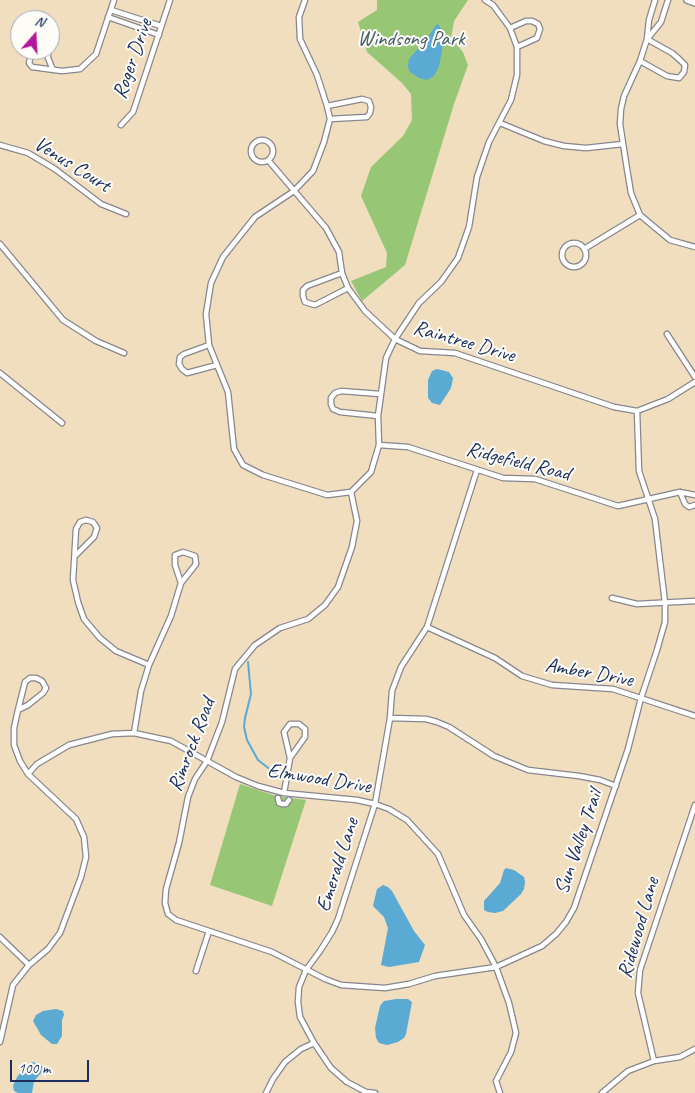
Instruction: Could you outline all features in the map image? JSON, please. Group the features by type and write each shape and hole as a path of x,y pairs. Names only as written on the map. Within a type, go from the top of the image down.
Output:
{"street":[{"path":"30,60 29,63 32,67 62,71 80,68 96,54 114,0"},
{"name":"Roger Drive","path":"121,125 133,112 170,0"},
{"path":"305,0 299,17 300,39 317,75 327,106 330,119 324,142 313,172 294,191 255,217 223,257 211,283 206,314 209,345 228,392 234,449 243,465 263,476 327,495 351,492 371,472 379,445 378,416 386,358 395,338 419,303 441,282 458,258 470,227 477,177 489,142 511,100 517,75 517,47 510,28 493,6 485,0"},
{"path":"655,0 648,20 647,39 640,61 624,96 621,109 620,124 623,144 631,193 640,215 670,240 695,247"},
{"path":"647,39 660,22 668,0"},
{"path":"687,0 695,3"},
{"path":"111,10 161,26"},
{"path":"108,17 159,35"},
{"path":"510,28 526,21 532,21 538,24 540,29 537,38 517,47"},
{"path":"640,61 667,76 679,78 684,72 685,65 679,59 647,39"},
{"path":"49,60 53,70"},
{"path":"327,106 362,98 369,101 371,107 367,117 330,119"},
{"path":"500,123 544,141 564,146 586,148 623,144"},
{"path":"262,140 271,145 272,154 268,160 258,160 252,155 252,148 256,142 262,140"},
{"name":"Venus Court","path":"0,145 28,153 55,169 101,204 126,214"},
{"name":"Raintree Drive","path":"268,160 326,228 339,252 342,273 348,288 365,312 395,338 420,351 455,353 614,407 637,411"},
{"path":"584,248 640,215"},
{"path":"570,243 578,243 584,248 585,260 580,265 569,266 563,260 563,248 570,243"},
{"path":"0,244 63,320 96,341 124,353"},
{"path":"342,273 307,286 302,296 304,302 315,305 348,288"},
{"path":"667,334 695,377"},
{"path":"209,345 184,354 180,357 179,364 182,370 187,373 217,365"},
{"path":"0,373 62,424"},
{"path":"637,411 668,399 695,382"},
{"path":"378,416 340,412 333,409 330,404 331,398 335,393 341,391 380,394"},
{"name":"Sun Valley Trail","path":"306,970 341,985 385,988 409,984 443,974 496,967 542,946 566,922 574,908 616,786 664,622 665,603 655,519 639,471 637,411"},
{"name":"Ridgefield Road","path":"379,445 408,447 503,478 535,480 618,506 680,492"},
{"name":"Emerald Lane","path":"375,1093 366,1092 347,1082 331,1068 314,1043 300,1017 298,1002 300,987 306,970 328,939 338,919 375,804 390,718 392,690 401,667 427,627 477,470"},
{"name":"Rimrock Road","path":"306,970 272,952 176,920 168,914 164,903 166,889 180,842 188,796 195,779 206,761 222,722 235,668 255,645 280,628 308,619 325,605 338,587 352,547 357,521 351,492"},
{"path":"680,492 695,495"},
{"path":"680,492 685,504 689,507 695,505"},
{"path":"76,556 94,537 97,528 93,522 86,520 80,522 76,529 74,580 78,602 84,619 100,638 116,650 149,665"},
{"path":"134,733 141,691 149,665 171,616 181,583 196,564 195,556 183,552 175,556 175,565 181,583"},
{"path":"612,598 637,604 695,601"},
{"name":"Amber Drive","path":"427,627 496,658 522,676 552,685 613,689 695,716"},
{"path":"0,1042 13,985 29,966 48,949 60,933 81,877 86,857 84,837 76,819 28,774 20,762 14,745 14,728 18,710 25,682 30,678 42,681 46,688 43,694 18,710"},
{"path":"390,718 426,719 437,722 449,727 494,756 528,770 579,776 600,780 616,786"},
{"path":"284,793 290,758 284,732 290,724 300,724 305,729 306,737 290,758"},
{"name":"Elmwood Drive","path":"28,774 37,764 69,745 112,734 134,733 171,741 244,780 284,793 357,800 389,809 408,820 438,854 464,915 496,967 509,1002 516,1033 511,1052 496,1081 500,1093"},
{"path":"278,798 280,804 286,804 289,800"},
{"name":"Ridewood Lane","path":"654,1060 638,993 640,970 695,805"},
{"path":"196,971 209,932"},
{"path":"0,937 29,966"},
{"path":"266,1093 284,1062 301,1049 314,1043"},
{"path":"602,1093 628,1071 654,1060 680,1057 695,1049"}],"green space":[{"name":"Windsong Park","path":"377,0 468,0 454,21 451,38 463,52 468,65 454,104 405,265 362,301 351,281 386,267 387,253 361,196 371,167 403,136 412,120 411,94 402,83 367,52 358,22 377,10"},
{"path":"240,784 276,796 306,800 272,906 210,885"}],"water":[{"path":"438,24 442,30 443,46 439,66 434,76 427,80 419,78 410,72 408,67 409,59"},
{"path":"437,369 449,372 453,378 451,388 440,405 432,403 428,398 428,380 432,371"},
{"path":"506,868 514,870 524,877 524,889 503,911 488,912 484,910 484,901 500,883"},
{"path":"383,885 392,891 414,931 425,945 419,962 389,967 381,965 388,928 384,917 373,906 377,889"},
{"path":"408,999 412,1002 406,1034 398,1042 387,1045 379,1043 376,1038 375,1028 380,1006 384,1001"},
{"path":"56,1009 63,1011 64,1015 62,1020 62,1036 57,1044 52,1044 41,1035 33,1021 36,1015 43,1011"},
{"path":"33,1062 42,1066 44,1070 34,1081 32,1093 18,1093 14,1091 13,1086 17,1077 27,1065"}],"waterway":[{"path":"248,662 251,694 244,727 247,740 258,760 276,774"},
{"path":"312,781 319,782"}]}
